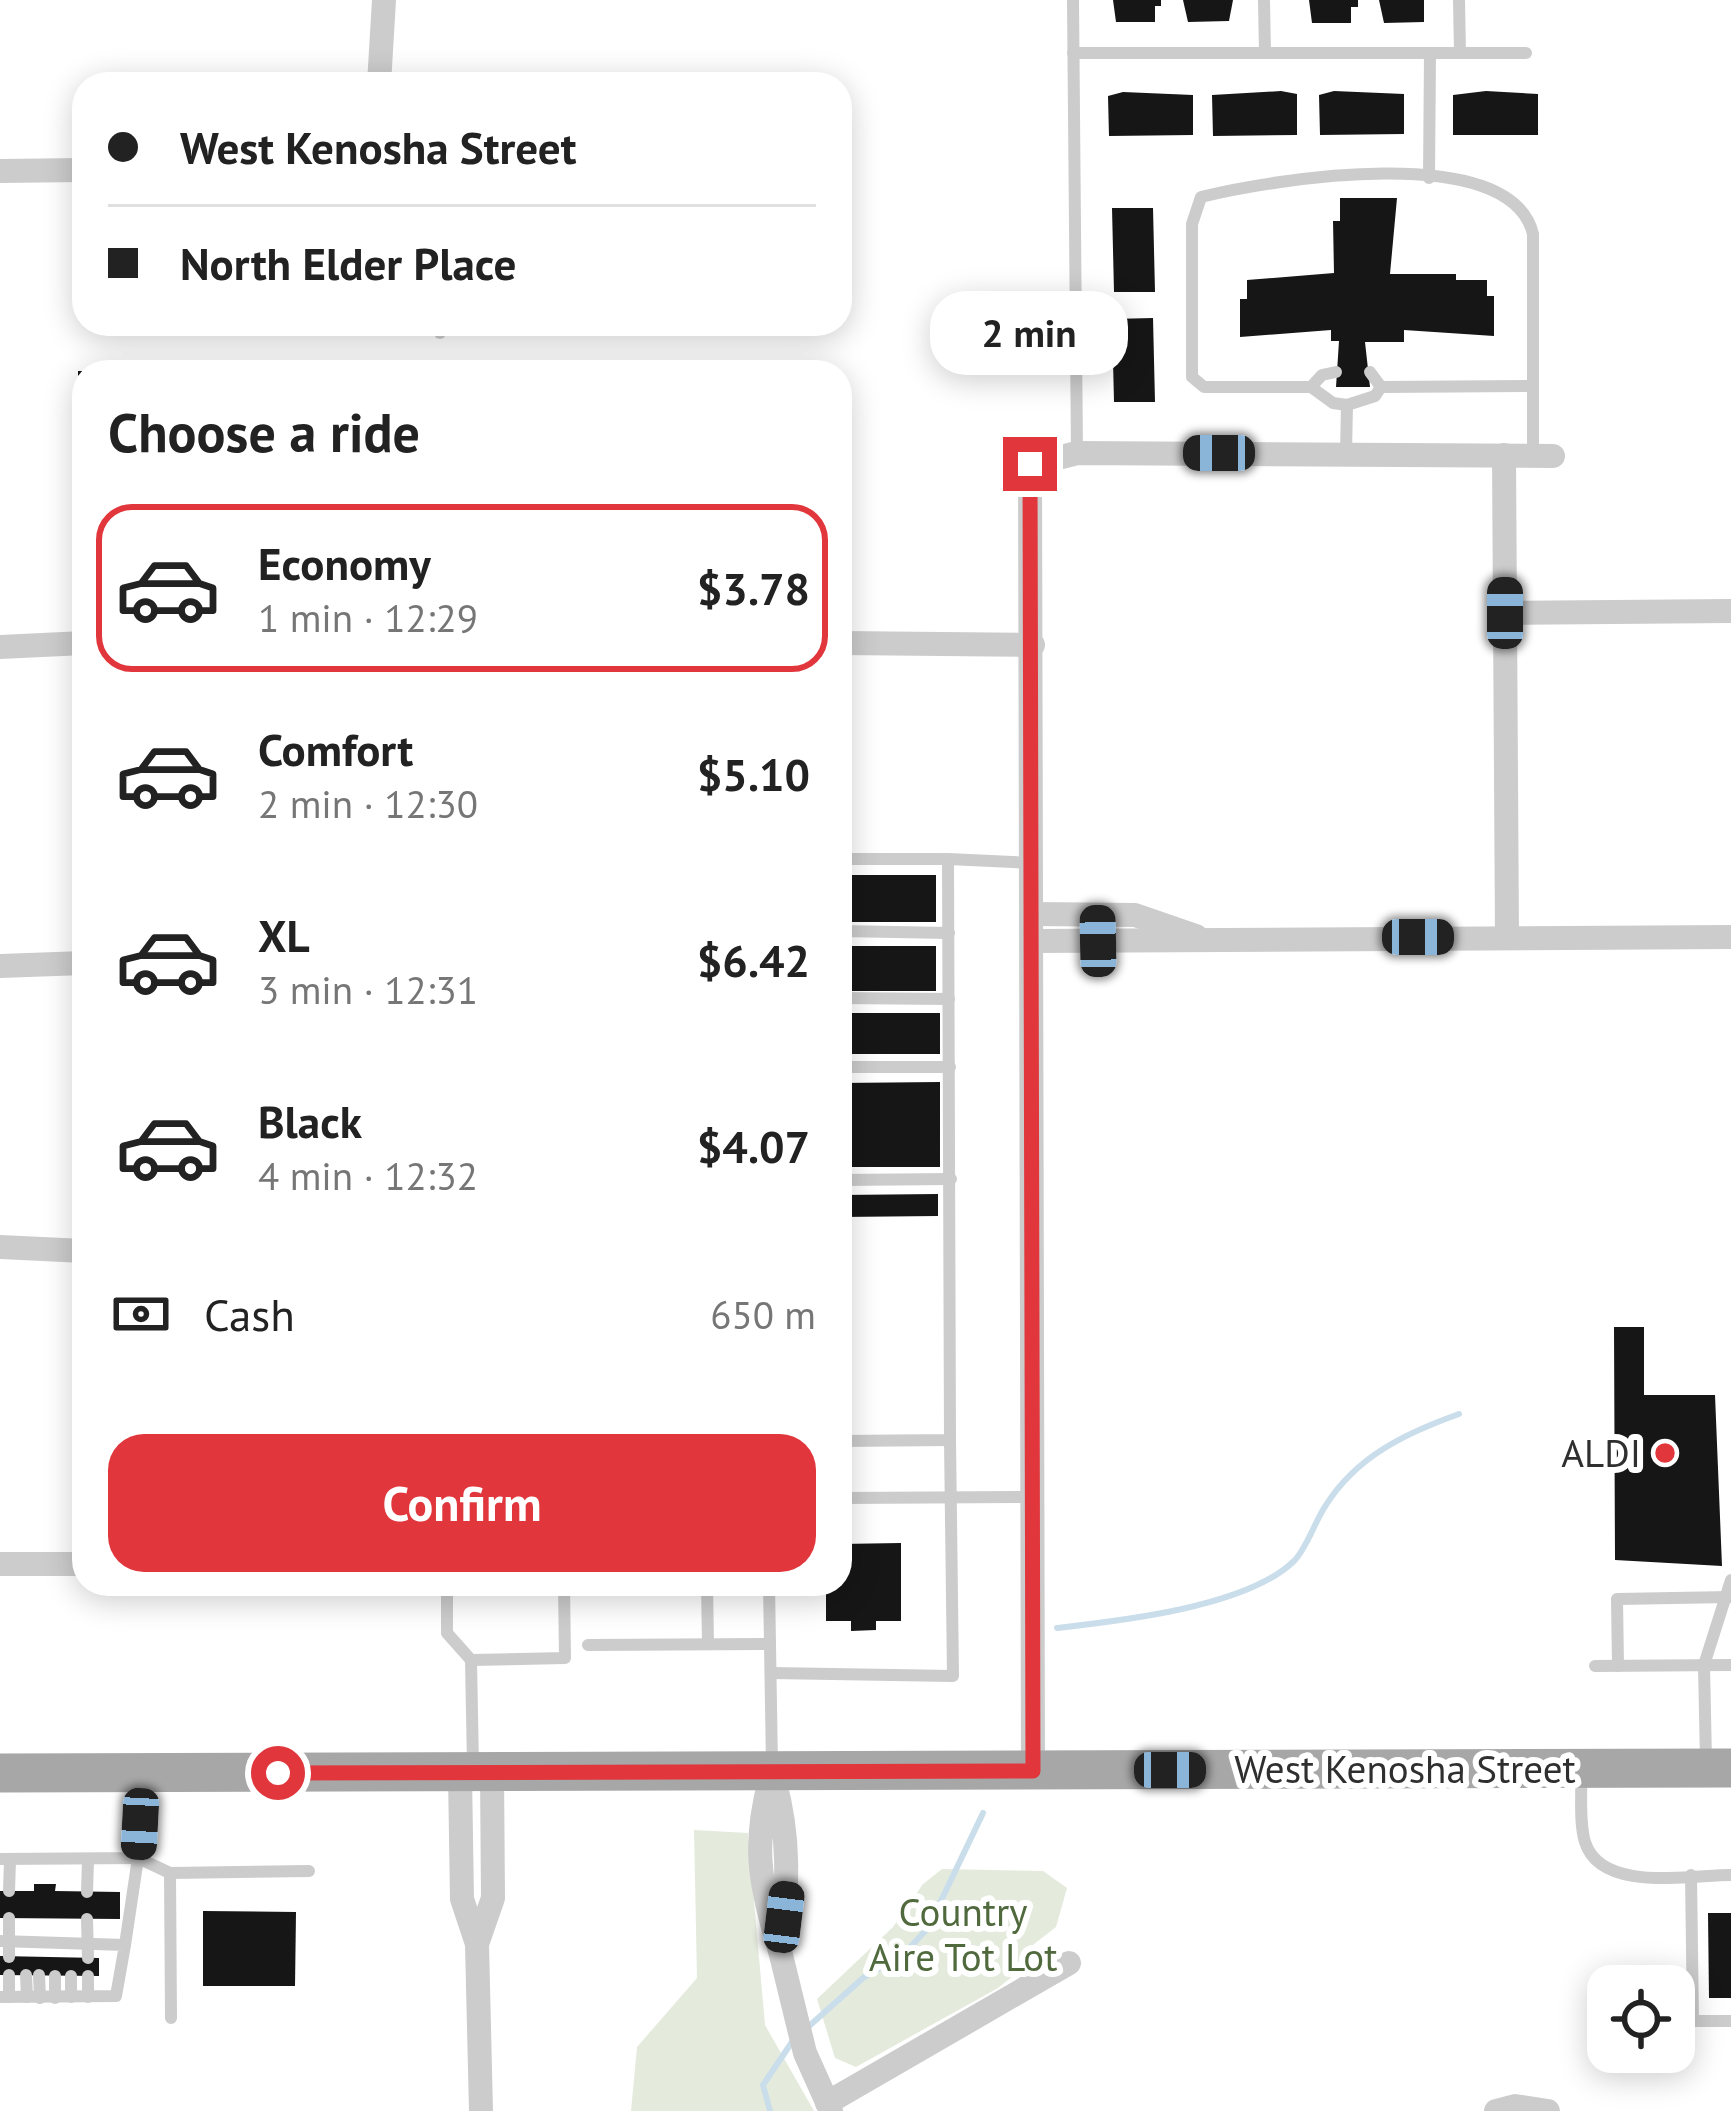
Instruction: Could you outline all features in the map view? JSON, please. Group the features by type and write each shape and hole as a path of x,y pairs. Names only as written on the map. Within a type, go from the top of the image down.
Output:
{"main road":[{"name":"West Kenosha Street","path":"0,1773 1718,1768"}],"street":[{"path":"381,72 384,0"},
{"path":"0,171 72,170"},
{"path":"1033,1771 1030,464 1077,453 1543,456"},
{"path":"1504,455 1507,937"},
{"path":"1505,613 1731,611"},
{"path":"852,643 1033,645"},
{"path":"0,647 72,644"},
{"path":"1033,914 1136,915 1185,928 1198,937"},
{"path":"1033,941 1731,937"},
{"path":"0,966 72,963"},
{"path":"0,1246 72,1250"},
{"path":"0,1564 72,1564"},
{"path":"772,1773 758,1820 760,1886 805,2053 829,2107 1069,1963"},
{"path":"475,1774 493,1871 493,1898 477,1943"},
{"path":"475,1774 461,1872 462,1899 477,1943 481,2111"},
{"path":"1496,2111 1543,2109"}],"lane":[{"path":"1072,0 1077,453"},
{"path":"1264,0 1264,53"},
{"path":"1459,0 1460,53"},
{"path":"1073,53 1526,53"},
{"path":"1429,178 1430,53"},
{"path":"1533,386 1382,388 1375,396 1347,405 1333,404 1311,387 1204,387 1192,376 1192,224 1201,197 1339,172 1429,178 1508,194 1529,220 1533,386 1543,456"},
{"path":"1311,387 1322,375 1336,372"},
{"path":"1370,372 1382,388"},
{"path":"1346,453 1347,405"},
{"path":"852,859 1033,862"},
{"path":"771,1673 953,1676 948,859"},
{"path":"1097,914 1098,941"},
{"path":"852,931 949,933"},
{"path":"852,998 949,999"},
{"path":"852,1066 950,1067"},
{"path":"852,1180 951,1179"},
{"path":"852,1441 950,1440"},
{"path":"852,1498 1033,1497"},
{"path":"1718,1768 1704,1665 1731,1580"},
{"path":"447,1596 447,1633 471,1660 475,1774"},
{"path":"471,1660 565,1658 564,1596"},
{"path":"707,1596 708,1645"},
{"path":"770,1596 772,1773"},
{"path":"1618,1666 1617,1599 1728,1598"},
{"path":"588,1645 770,1644"},
{"path":"1595,1666 1731,1664"},
{"path":"1581,1769 1582,1823 1594,1859 1628,1875 1731,1875"},
{"path":"9,1975 5,1997 116,1996 138,1858 142,1772"},
{"path":"9,1891 5,1859 138,1858 170,1873 308,1871"},
{"path":"87,1892 88,1860"},
{"path":"461,1872 493,1871"},
{"path":"170,1873 171,2018"},
{"path":"1691,1875 1693,2021 1731,2021"},
{"path":"9,1918 6,1947 88,1950 125,1945"},
{"path":"87,1919 88,1950"},
{"path":"33,1975 33,1998"},
{"path":"55,1976 56,1998"},
{"path":"71,1976 71,1997"},
{"path":"88,1976 88,1997"}],"green space":[{"path":"694,1830 748,1833 765,2025 814,2111 631,2111 637,2047 697,1978"},
{"name":"Country Aire Tot Lot","path":"942,1869 1043,1871 1067,1888 1056,1927 1029,1948 1018,1972 998,1988 856,2067 835,2058 817,1999 893,1927 923,1884"}],"building":[{"path":"1113,0 1161,0 1161,6 1155,6 1155,22 1116,22"},
{"path":"1183,0 1233,0 1229,21 1188,22"},
{"path":"1309,0 1358,0 1358,7 1351,7 1351,23 1312,23"},
{"path":"1379,0 1424,0 1424,22 1384,23"},
{"path":"1334,91 1404,94 1404,134 1320,135 1319,95"},
{"path":"1486,91 1538,94 1538,135 1453,135 1453,95"},
{"path":"1123,92 1193,95 1193,135 1109,136 1108,96"},
{"path":"1297,94 1297,135 1213,136 1212,95"},
{"path":"1340,198 1397,198 1390,274 1456,274 1456,280 1487,280 1487,296 1494,296 1494,336 1404,330 1404,342 1365,342 1370,387 1336,387 1339,341 1331,341 1331,330 1240,337 1240,299 1247,299 1247,280 1334,273 1333,221 1340,221"},
{"path":"1112,208 1153,208 1155,292 1114,292"},
{"path":"1153,318 1155,402 1114,402 1112,319"},
{"path":"852,875 936,875 936,922 852,922"},
{"path":"852,946 936,946 936,991 852,991"},
{"path":"852,1013 940,1013 940,1054 852,1054"},
{"path":"940,1082 940,1167 852,1167 852,1083"},
{"path":"938,1194 938,1216 852,1217 852,1195"},
{"name":"ALDI","path":"1614,1327 1644,1327 1644,1395 1715,1395 1722,1566 1615,1560"},
{"path":"901,1543 901,1621 876,1621 876,1630 851,1631 851,1621 826,1621 826,1596 852,1596 852,1544"},
{"path":"34,1884 56,1884 55,1891 120,1892 120,1919 0,1918 0,1891 34,1891"},
{"path":"203,1911 296,1912 295,1986 203,1986"},
{"path":"1708,1913 1731,1913 1731,1998 1709,1998"},
{"path":"0,1956 99,1958 99,1976 0,1975"}],"waterway":[{"path":"1057,1628 1182,1609 1273,1577 1299,1556 1326,1505 1352,1473 1402,1438 1459,1414"},
{"path":"808,2027 863,1978 904,1954 928,1928 983,1813"},
{"path":"770,2111 763,2085 794,2039"}],"place":[{"name":"ALDI","path":"1665,1453"}],"route":[{"path":"278,1773 1033,1771 1030,464"}]}
